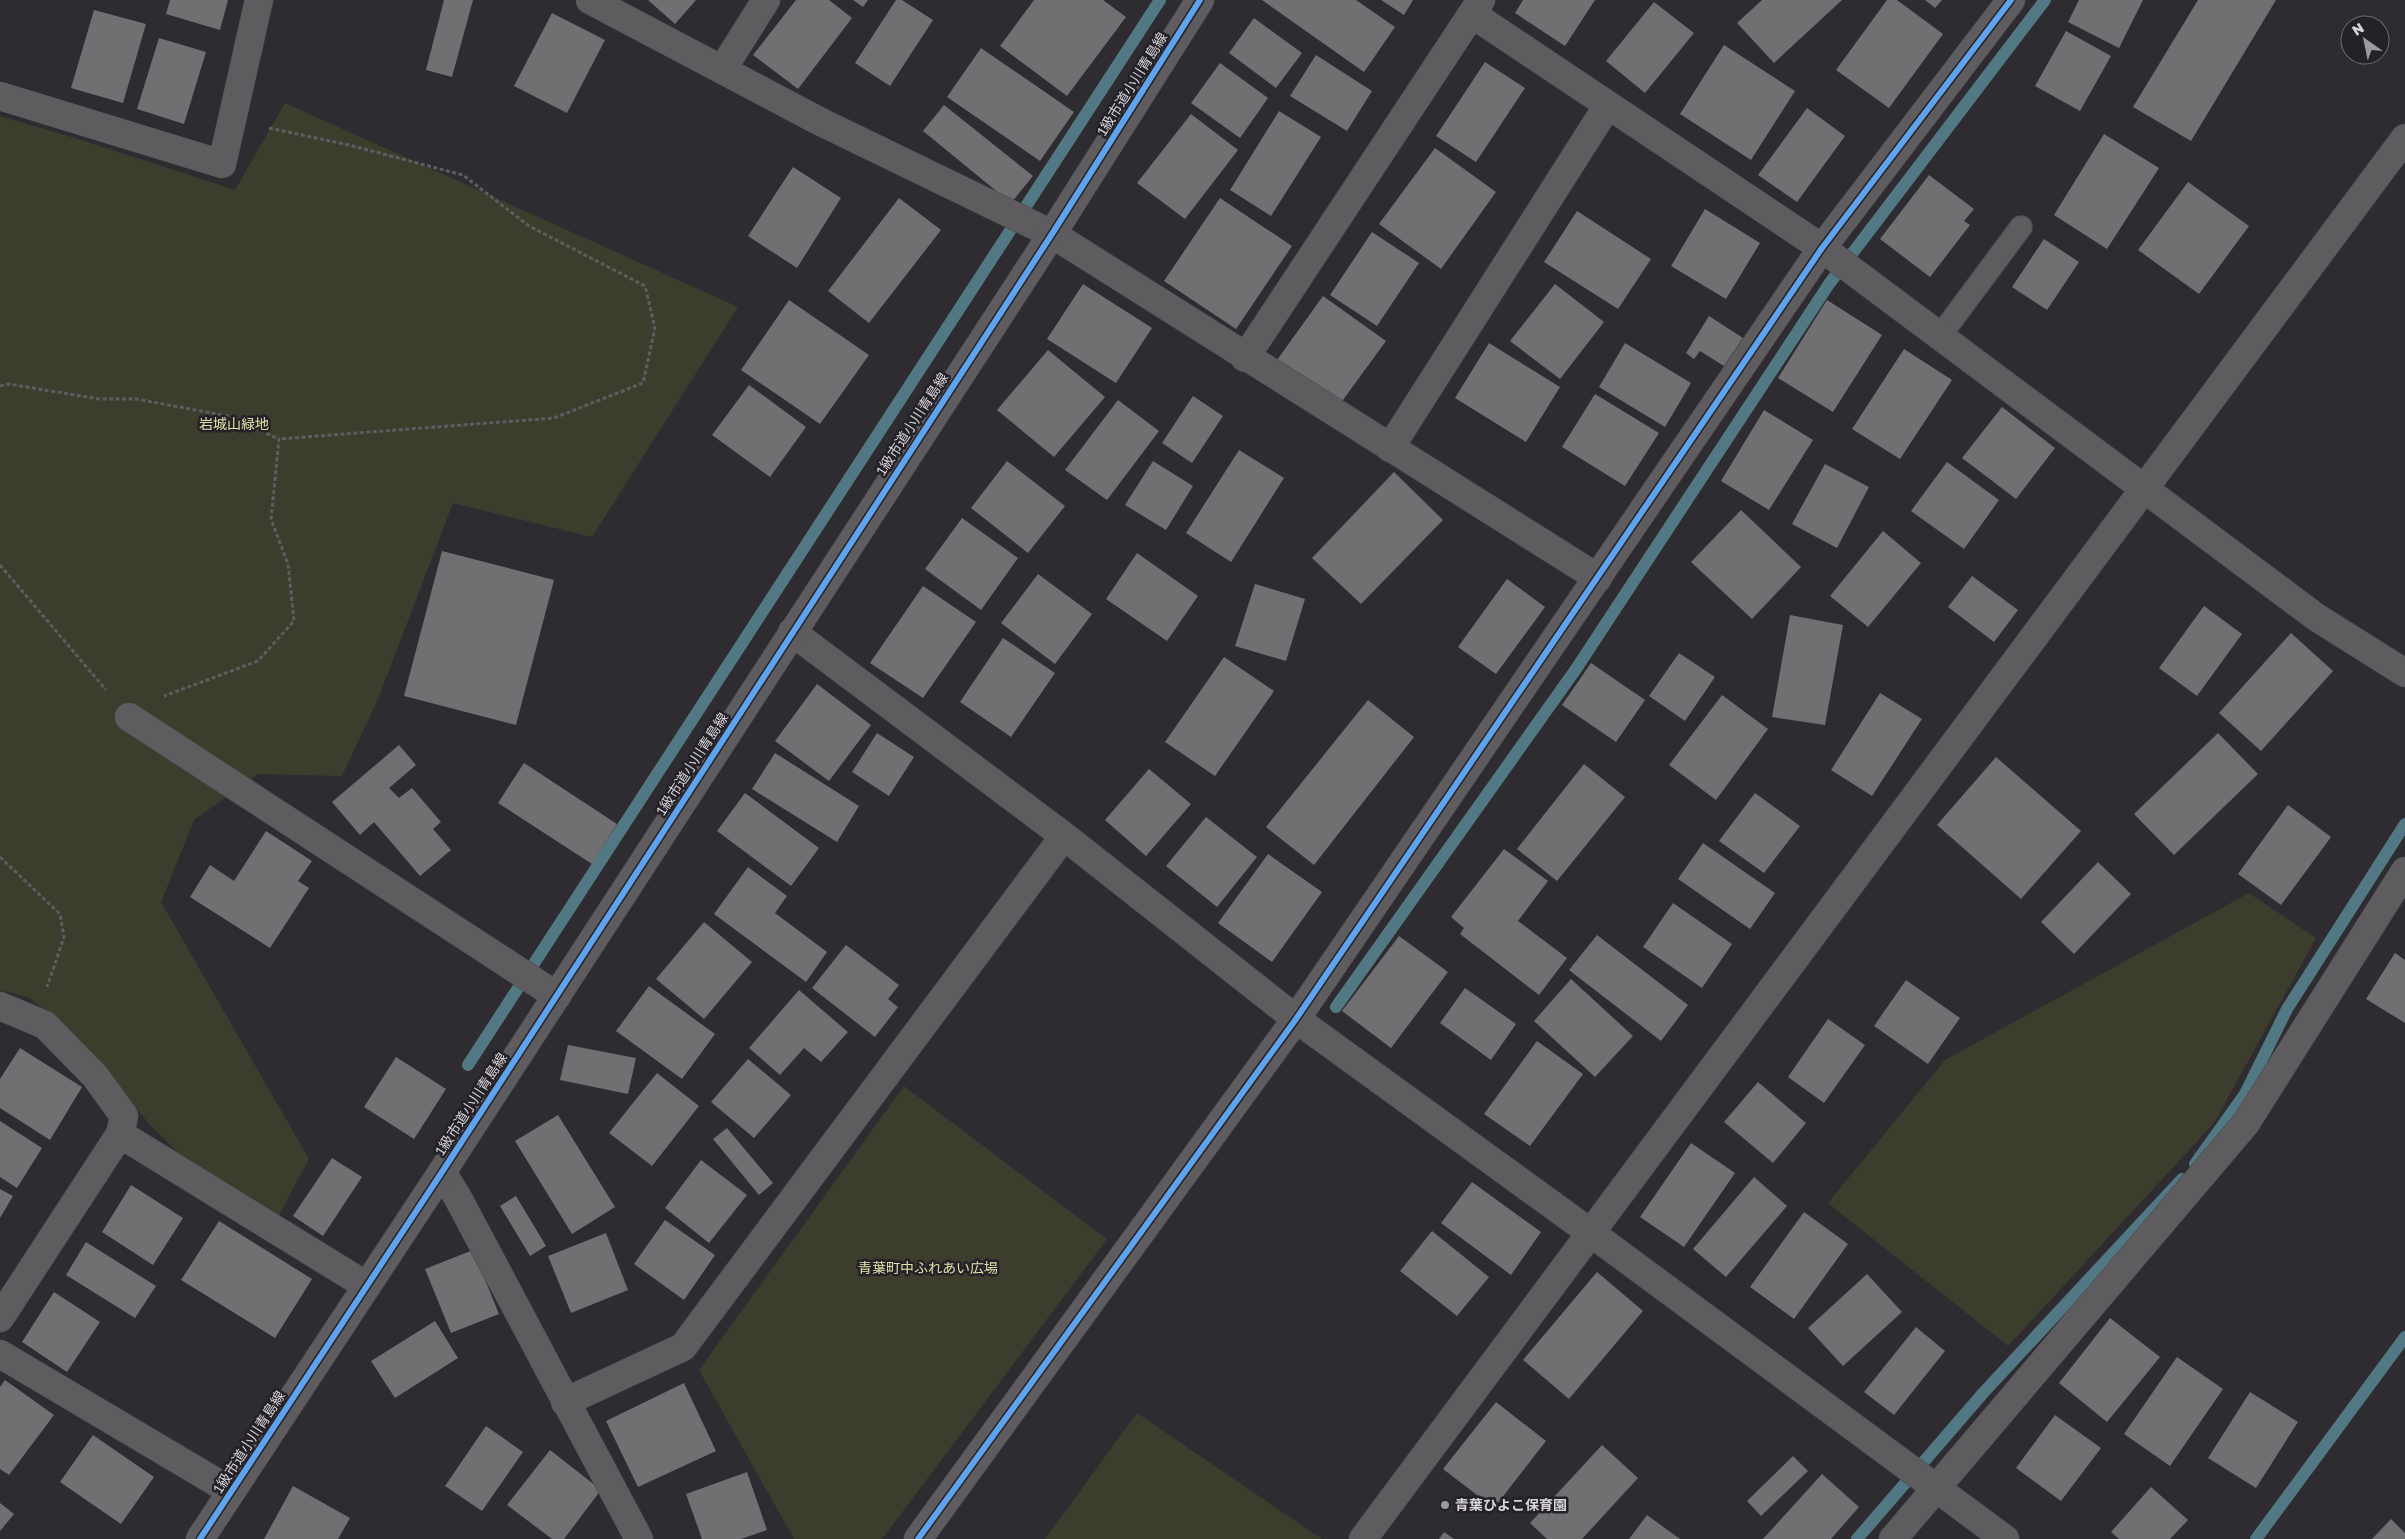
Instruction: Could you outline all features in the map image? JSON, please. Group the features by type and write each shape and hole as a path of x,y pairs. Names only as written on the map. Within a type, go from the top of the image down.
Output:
{"street":[{"path":"0,96 222,164 259,0"},
{"path":"590,0 819,121 1052,234 1245,358 1598,578"},
{"path":"722,70 766,0"},
{"name":"1級市道小川青島線","path":"200,1539 557,996 1052,234 1200,0"},
{"path":"918,1539 1296,1019 1822,248 2011,0"},
{"path":"1245,358 1477,7 1608,105 1822,248 2316,616 2405,673"},
{"path":"1390,448 1608,105"},
{"path":"1363,1539 2405,138"},
{"path":"792,632 1064,836 1296,1019 1591,1233 2005,1539"},
{"path":"134,720 557,996"},
{"path":"565,1402 683,1347 1064,836"},
{"path":"1893,1539 2246,1123 2405,871"},
{"path":"0,1006 44,1024 95,1076 124,1116 120,1134 0,1318"},
{"path":"120,1134 366,1286"},
{"path":"442,1172 458,1198 639,1539"},
{"path":"0,1354 231,1491"}],"lane":[{"path":"1940,336 2021,227"}],"path":[{"path":"0,386 9,384 99,399 136,399 228,416 279,439 554,418 643,383 655,328 645,286 530,226 463,174 349,145 232,120"},
{"path":"0,565 134,720 157,699 258,661 294,621 288,564 271,520 279,439"},
{"path":"0,857 60,914 64,937 35,1020"}],"green space":[{"name":"岩城山緑地","path":"285,103 738,307 592,537 453,503 378,699 342,776 258,774 194,820 161,902 309,1159 279,1215 193,1167 152,1127 65,1025 28,997 0,990 0,116 235,190"},
{"path":"2249,893 2316,938 2214,1123 2008,1346 1828,1203 1945,1060"},
{"name":"青葉町中ふれあい広場","path":"904,1086 1107,1239 882,1539 794,1539 699,1370"},
{"path":"1137,1413 1322,1539 1045,1539"}],"building":[{"path":"170,0 228,0 220,30 166,14"},
{"path":"444,0 473,0 452,77 426,70"},
{"path":"648,0 696,0 675,24"},
{"path":"796,0 829,0 852,18 798,89 753,55"},
{"path":"853,0 868,0 863,7"},
{"path":"896,0 902,0 933,20 890,86 855,63"},
{"path":"1034,0 1103,0 1126,17 1067,96 1000,46"},
{"path":"1262,0 1356,0 1395,27 1364,72"},
{"path":"1381,0 1413,0 1404,15"},
{"path":"1523,0 1595,0 1565,46 1515,13"},
{"path":"1762,0 1842,0 1774,63 1737,23"},
{"path":"1887,0 1897,0 1943,34 1889,108 1836,70"},
{"path":"1925,0 1942,0 1935,8"},
{"path":"2079,0 2143,0 2119,48 2068,22"},
{"path":"2198,0 2276,0 2191,141 2133,107"},
{"path":"1654,2 1694,33 1645,93 1606,61"},
{"path":"94,10 146,24 123,103 71,88"},
{"path":"552,13 605,40 567,113 514,86"},
{"path":"1254,18 1302,53 1276,88 1229,53"},
{"path":"2066,31 2111,56 2080,111 2035,86"},
{"path":"159,38 206,52 184,124 137,109"},
{"path":"1724,45 1795,91 1751,160 1680,114"},
{"path":"981,48 1074,112 1040,161 947,97"},
{"path":"1316,55 1372,91 1347,131 1290,96"},
{"path":"1485,62 1525,88 1476,162 1436,136"},
{"path":"1220,63 1268,98 1240,138 1191,103"},
{"path":"944,105 1033,176 1011,203 923,131"},
{"path":"1807,108 1845,136 1797,202 1758,175"},
{"path":"1279,111 1321,137 1271,216 1230,190"},
{"path":"1191,114 1238,150 1185,219 1137,183"},
{"path":"2104,134 2159,168 2107,249 2054,215"},
{"path":"1435,148 1496,192 1441,269 1379,224"},
{"path":"793,167 841,198 797,268 748,236"},
{"path":"1929,175 1974,209 1964,221 1970,225 1930,277 1880,239"},
{"path":"2188,182 2249,226 2199,294 2138,250"},
{"path":"899,198 941,230 869,323 828,291"},
{"path":"1220,198 1292,246 1236,329 1164,281"},
{"path":"1705,209 1760,243 1726,299 1671,266"},
{"path":"1577,211 1651,259 1618,309 1544,262"},
{"path":"1372,232 1419,263 1377,326 1330,295"},
{"path":"2044,239 2079,262 2047,310 2012,287"},
{"path":"1083,284 1152,328 1116,383 1047,339"},
{"path":"1555,284 1604,322 1560,379 1510,341"},
{"path":"1323,296 1386,341 1340,404 1277,360"},
{"path":"789,300 869,355 820,424 741,370"},
{"path":"1827,300 1882,335 1833,412 1778,378"},
{"path":"1709,316 1743,338 1724,366 1700,351 1694,359 1686,353"},
{"path":"1489,343 1560,387 1526,442 1455,398"},
{"path":"1625,343 1691,383 1665,427 1599,387"},
{"path":"1904,349 1952,380 1900,459 1852,429"},
{"path":"1048,350 1105,397 1054,457 997,410"},
{"path":"749,385 806,427 770,477 712,435"},
{"path":"1595,394 1659,433 1625,486 1562,447"},
{"path":"1193,396 1223,416 1192,463 1162,443"},
{"path":"1118,400 1159,431 1107,500 1065,470"},
{"path":"2002,407 2055,448 2016,499 1962,458"},
{"path":"1764,410 1813,440 1769,510 1721,481"},
{"path":"1239,450 1284,478 1231,562 1186,533"},
{"path":"1007,461 1065,506 1028,553 971,508"},
{"path":"1153,461 1193,486 1166,530 1125,505"},
{"path":"1947,462 1999,500 1964,549 1911,511"},
{"path":"1825,464 1869,487 1837,548 1792,524"},
{"path":"1394,472 1443,520 1361,604 1312,558"},
{"path":"1741,510 1801,567 1752,619 1691,562"},
{"path":"962,518 1018,558 981,610 925,569"},
{"path":"1883,531 1921,563 1868,627 1830,596"},
{"path":"442,551 554,580 516,725 404,696"},
{"path":"1137,553 1198,596 1167,641 1106,599"},
{"path":"1038,574 1092,614 1055,664 1001,623"},
{"path":"1972,576 2018,610 1994,642 1948,607"},
{"path":"1507,579 1545,607 1496,674 1458,647"},
{"path":"1255,584 1305,599 1286,661 1235,646"},
{"path":"923,586 976,622 923,698 870,663"},
{"path":"2204,606 2242,634 2197,696 2159,668"},
{"path":"1790,615 1843,625 1825,725 1772,717"},
{"path":"2291,633 2333,671 2261,751 2219,713"},
{"path":"1003,638 1055,673 1011,737 960,702"},
{"path":"1679,653 1715,677 1685,721 1649,696"},
{"path":"1224,657 1274,691 1215,776 1165,742"},
{"path":"1591,663 1645,700 1616,742 1562,705"},
{"path":"817,684 871,725 829,781 775,741"},
{"path":"1880,693 1922,719 1872,796 1831,770"},
{"path":"1722,695 1768,729 1716,800 1669,765"},
{"path":"1368,700 1414,737 1314,865 1266,827"},
{"path":"877,733 914,757 889,796 852,772"},
{"path":"2218,733 2258,774 2174,855 2134,814"},
{"path":"399,745 416,765 389,788 399,798 412,788 441,822 433,829 451,850 420,876 374,822 360,835 332,802"},
{"path":"775,753 859,806 837,842 752,789"},
{"path":"1996,757 2081,831 2021,899 1937,825"},
{"path":"524,763 617,824 592,864 498,803"},
{"path":"1584,764 1625,797 1557,881 1517,849"},
{"path":"1149,769 1191,804 1146,856 1105,820"},
{"path":"745,793 819,848 791,886 717,831"},
{"path":"1755,793 1800,826 1764,873 1719,841"},
{"path":"2288,805 2331,837 2281,905 2238,874"},
{"path":"1206,817 1257,857 1217,907 1166,866"},
{"path":"266,831 312,861 298,881 309,888 270,948 190,897 210,865 234,881"},
{"path":"1703,843 1775,893 1750,929 1678,879"},
{"path":"1504,849 1548,881 1518,921 1567,958 1539,995 1460,934 1464,928 1451,917"},
{"path":"1268,854 1322,892 1272,962 1218,923"},
{"path":"2098,862 2131,894 2074,954 2041,922"},
{"path":"748,867 787,896 775,913 827,952 806,982 714,914"},
{"path":"1673,903 1732,944 1702,988 1643,947"},
{"path":"704,922 752,962 704,1019 656,979"},
{"path":"1597,935 1688,1005 1661,1041 1569,970"},
{"path":"1399,936 1448,972 1391,1048 1342,1011"},
{"path":"846,945 899,985 888,999 898,1007 875,1037 812,988"},
{"path":"2395,953 2405,960 2405,1023 2366,999"},
{"path":"1571,979 1633,1036 1595,1077 1534,1021"},
{"path":"1906,980 1960,1018 1928,1064 1874,1026"},
{"path":"649,986 715,1034 682,1079 616,1031"},
{"path":"1465,988 1516,1024 1491,1060 1440,1023"},
{"path":"799,990 848,1032 821,1062 804,1048 780,1075 749,1048"},
{"path":"1828,1019 1865,1045 1824,1103 1788,1077"},
{"path":"1537,1041 1583,1074 1530,1146 1484,1114"},
{"path":"568,1045 636,1058 628,1094 560,1080"},
{"path":"20,1048 82,1087 50,1140 0,1108 0,1079"},
{"path":"396,1057 446,1089 414,1139 364,1107"},
{"path":"748,1059 791,1095 754,1138 711,1102"},
{"path":"657,1073 699,1106 652,1166 609,1133"},
{"path":"1758,1082 1806,1123 1773,1163 1724,1122"},
{"path":"558,1115 615,1207 572,1234 515,1141"},
{"path":"0,1121 42,1148 17,1188 0,1177"},
{"path":"727,1128 773,1183 759,1195 713,1139"},
{"path":"1691,1143 1735,1173 1684,1247 1640,1217"},
{"path":"332,1158 362,1177 323,1236 293,1216"},
{"path":"701,1160 747,1195 709,1243 665,1208"},
{"path":"1754,1177 1787,1206 1726,1277 1693,1249"},
{"path":"1472,1182 1541,1232 1511,1275 1441,1223"},
{"path":"131,1185 183,1218 153,1265 102,1232"},
{"path":"0,1189 13,1196 0,1218"},
{"path":"516,1196 546,1246 530,1256 500,1206"},
{"path":"1804,1212 1848,1244 1794,1319 1750,1287"},
{"path":"665,1220 715,1255 684,1300 634,1264"},
{"path":"219,1221 312,1279 275,1338 181,1280"},
{"path":"1432,1231 1489,1277 1457,1316 1400,1271"},
{"path":"606,1233 628,1290 571,1313 548,1256"},
{"path":"86,1242 156,1286 135,1318 66,1275"},
{"path":"473,1250 499,1314 451,1333 425,1269"},
{"path":"1597,1272 1643,1311 1569,1399 1523,1360"},
{"path":"1867,1274 1902,1312 1843,1366 1808,1328"},
{"path":"54,1292 100,1322 67,1372 22,1342"},
{"path":"2110,1318 2160,1357 2107,1422 2059,1383"},
{"path":"435,1321 458,1358 395,1398 371,1361"},
{"path":"1916,1327 1945,1351 1894,1415 1864,1392"},
{"path":"2177,1357 2223,1389 2170,1466 2124,1434"},
{"path":"5,1380 54,1415 9,1475 0,1469 0,1387"},
{"path":"684,1383 716,1451 638,1487 606,1421"},
{"path":"2250,1392 2298,1422 2256,1488 2208,1458"},
{"path":"1496,1402 1546,1441 1494,1508 1443,1469"},
{"path":"2055,1415 2101,1448 2061,1501 2016,1468"},
{"path":"486,1426 523,1452 482,1511 445,1486"},
{"path":"93,1435 154,1477 121,1524 60,1482"},
{"path":"1602,1445 1638,1478 1582,1539 1547,1539 1530,1523"},
{"path":"550,1450 601,1490 564,1539 552,1539 507,1505"},
{"path":"1793,1456 1808,1471 1761,1516 1747,1501"},
{"path":"747,1472 767,1530 741,1539 702,1539 686,1494"},
{"path":"1822,1474 1859,1507 1831,1539 1763,1539"},
{"path":"293,1486 350,1518 338,1539 264,1539"},
{"path":"2151,1487 2188,1520 2170,1539 2119,1539 2111,1532"},
{"path":"0,1503 14,1514 0,1531"},
{"path":"1647,1515 1680,1539 1629,1539"},
{"path":"2391,1519 2405,1533 2405,1539 2372,1539"},
{"path":"1444,1532 1454,1539 1439,1539"}],"waterway":[{"path":"468,1065 1160,0"},
{"path":"1336,1007 1576,669 1829,284 2045,0"},
{"path":"2195,1164 2245,1094 2287,1009 2405,824"},
{"path":"1857,1539 1984,1392 2182,1179"},
{"path":"2256,1539 2405,1337"}],"cycle path":[{"path":"200,1539 442,1172 1052,234 1200,0"},
{"path":"918,1539 1296,1019 1822,248 2011,0"}],"place":[{"name":"青葉ひよこ保育園","path":"1445,1505"}]}
